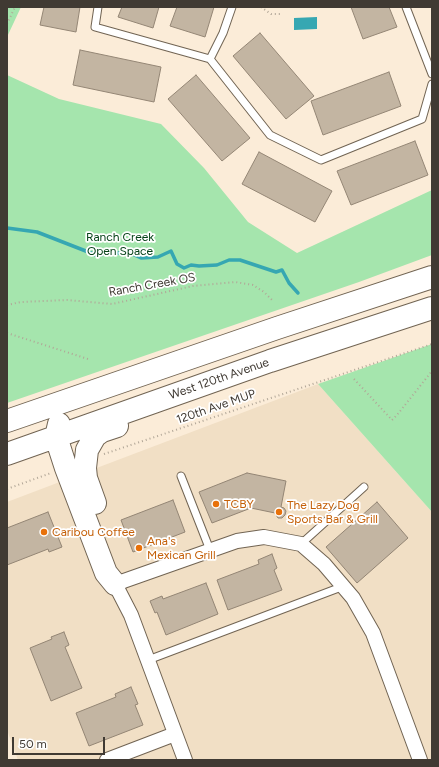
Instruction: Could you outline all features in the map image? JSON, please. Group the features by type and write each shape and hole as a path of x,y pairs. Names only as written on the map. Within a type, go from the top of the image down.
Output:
{"main road":[{"path":"277,328 338,298 432,264"},
{"path":"7,421 277,328 432,277"},
{"name":"West 120th Avenue","path":"7,454 270,361 432,308"},
{"path":"115,584 119,566 86,478 56,437 57,426 62,418 70,412 177,375 226,346"},
{"path":"76,464 87,450 90,443 102,431 229,387 270,361"}],"street":[{"path":"185,760 131,615 115,584 237,541 264,537 300,544 324,564 344,586 364,616 372,633 420,760"},
{"path":"107,760 175,734"}],"lane":[{"path":"98,7 94,27 210,59 270,135 321,160 422,119 432,84"},
{"path":"210,59 223,33 232,7"},
{"path":"406,7 432,74"},
{"path":"181,476 210,550"},
{"path":"300,544 364,488"},
{"path":"148,660 344,586"}],"path":[{"path":"7,24 15,7"},
{"path":"261,7 271,14 280,14"},
{"name":"Ranch Creek OS","path":"7,305 21,302 67,300 112,304 193,286 235,282 253,285 264,292 272,300"},
{"path":"7,333 88,359"},
{"name":"120th Ave MUP","path":"7,489 76,464 432,344"},
{"path":"354,379 392,420 432,371"}],"shaded area":[{"path":"318,384 432,512 432,760 18,760 7,730 7,502"}],"green space":[{"path":"7,7 21,7 7,37"},
{"name":"Ranch Creek Open Space","path":"7,75 59,99 161,124 204,168 248,222 297,253 432,190 432,255 359,282 7,403"},
{"path":"432,344 432,512 318,384"}],"water":[{"path":"317,17 317,29 294,30 294,18"}],"building":[{"path":"44,7 80,7 76,32 40,25"},
{"path":"122,7 159,7 153,28 118,17"},
{"path":"177,7 214,7 205,37 170,26"},
{"path":"351,7 389,7 397,27 363,39"},
{"path":"260,33 314,96 286,119 233,56"},
{"path":"80,50 161,67 154,102 73,85"},
{"path":"389,72 401,106 323,135 311,101"},
{"path":"196,75 250,138 222,161 168,99"},
{"path":"415,141 428,175 351,205 337,171"},
{"path":"259,152 332,191 315,222 242,184"},
{"path":"247,473 286,481 281,507 286,511 285,515 282,518 278,518 275,513 251,508 212,523 199,492"},
{"path":"173,500 185,532 133,552 121,520"},
{"path":"377,502 408,538 357,583 326,547"},
{"path":"48,512 62,547 49,552 48,549 7,565 7,528"},
{"path":"272,554 277,568 274,570 282,590 228,610 217,580 259,564 258,560"},
{"path":"206,583 218,614 166,635 157,612 155,613 150,601 162,596 163,599"},
{"path":"64,632 69,645 65,647 82,688 51,701 30,648 52,639 51,637"},
{"path":"131,687 138,704 135,705 143,725 89,746 76,713 116,697 115,694"}],"waterway":[{"path":"7,228 37,232 96,255 130,253 141,258 158,257 171,251 177,264 184,268 191,265 217,265 229,260 240,260 276,272 282,270 289,283 298,293"}],"place":[{"name":"TCBY","path":"216,504"},
{"name":"The Lazy Dog Sports Bar & Grill","path":"279,512"},
{"name":"Caribou Coffee","path":"44,532"},
{"name":"Ana's Mexican Grill","path":"139,548"}]}
